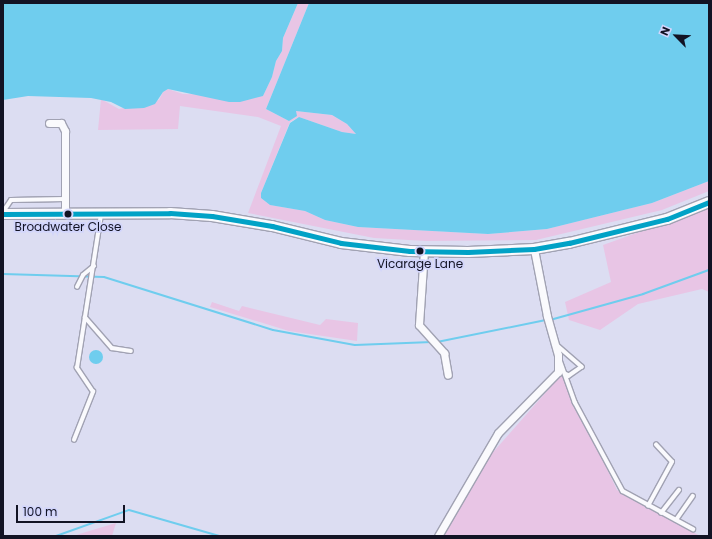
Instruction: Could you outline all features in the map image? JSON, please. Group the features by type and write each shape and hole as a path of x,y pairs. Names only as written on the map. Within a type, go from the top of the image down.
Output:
{"main road":[{"path":"3,213 170,213 212,216 251,222 341,243 424,251 534,249 599,237 660,221 709,202"}],"street":[{"path":"49,123 61,123 65,131 65,214"},
{"path":"438,536 498,433 558,372 558,356 548,320 534,249"},
{"path":"424,251 419,325 444,353 448,374"}],"lane":[{"path":"3,213 10,200 65,199"},
{"path":"74,440 93,392 91,386 77,370 101,213"},
{"path":"77,287 83,274 94,266"},
{"path":"85,317 112,348 131,351"},
{"path":"555,342 582,367 569,376 565,374"},
{"path":"558,356 575,402 623,492 693,529"},
{"path":"648,506 672,462 656,445"},
{"path":"662,513 678,490"},
{"path":"676,520 693,496"}],"shaded area":[{"path":"298,3 309,3 266,109 289,121 296,111 332,115 347,124 356,134 342,132 299,117 290,122 261,193 261,198 270,205 305,211 325,220 358,227 488,234 547,229 652,203 709,181 709,191 662,210 536,240 426,241 374,238 248,213 281,126 258,117 180,106 178,129 98,130 101,99 119,109 159,100 163,92 168,89 183,94 263,96 272,77 276,61 282,51 283,38"},
{"path":"709,207 709,292 702,289 638,304 600,330 569,320 565,302 611,282 603,245"},
{"path":"212,302 239,311 242,306 320,325 326,319 358,323 357,341 289,331 210,307"},
{"path":"562,374 617,490 700,536 444,536 487,459"},
{"path":"116,523 112,536 73,536 86,532"}],"water":[{"path":"3,3 298,3 283,38 282,51 276,61 272,77 263,96 240,102 229,102 168,89 163,92 155,104 144,108 125,109 111,102 91,98 28,96 3,100"},
{"path":"309,3 709,3 709,181 652,203 547,229 488,234 358,227 325,220 305,211 270,205 261,198 261,193 290,123 299,117 342,132 356,134 347,124 332,115 296,111 297,116 289,121 266,109"},
{"path":"93,350 99,350 103,354 103,360 99,364 93,364 89,360 89,354"}],"waterway":[{"path":"550,320 643,294 709,270"},
{"path":"3,274 104,277 273,330 355,345 432,342"},
{"path":"437,342 546,320"},
{"path":"56,536 129,510 219,536"}],"transit line":[{"path":"3,214 170,213 212,216 272,226 341,243 410,251 468,252 534,249 569,243 667,219 709,202"}],"place":[{"name":"Broadwater Close","path":"68,214"},
{"name":"Vicarage Lane","path":"420,251"}]}
